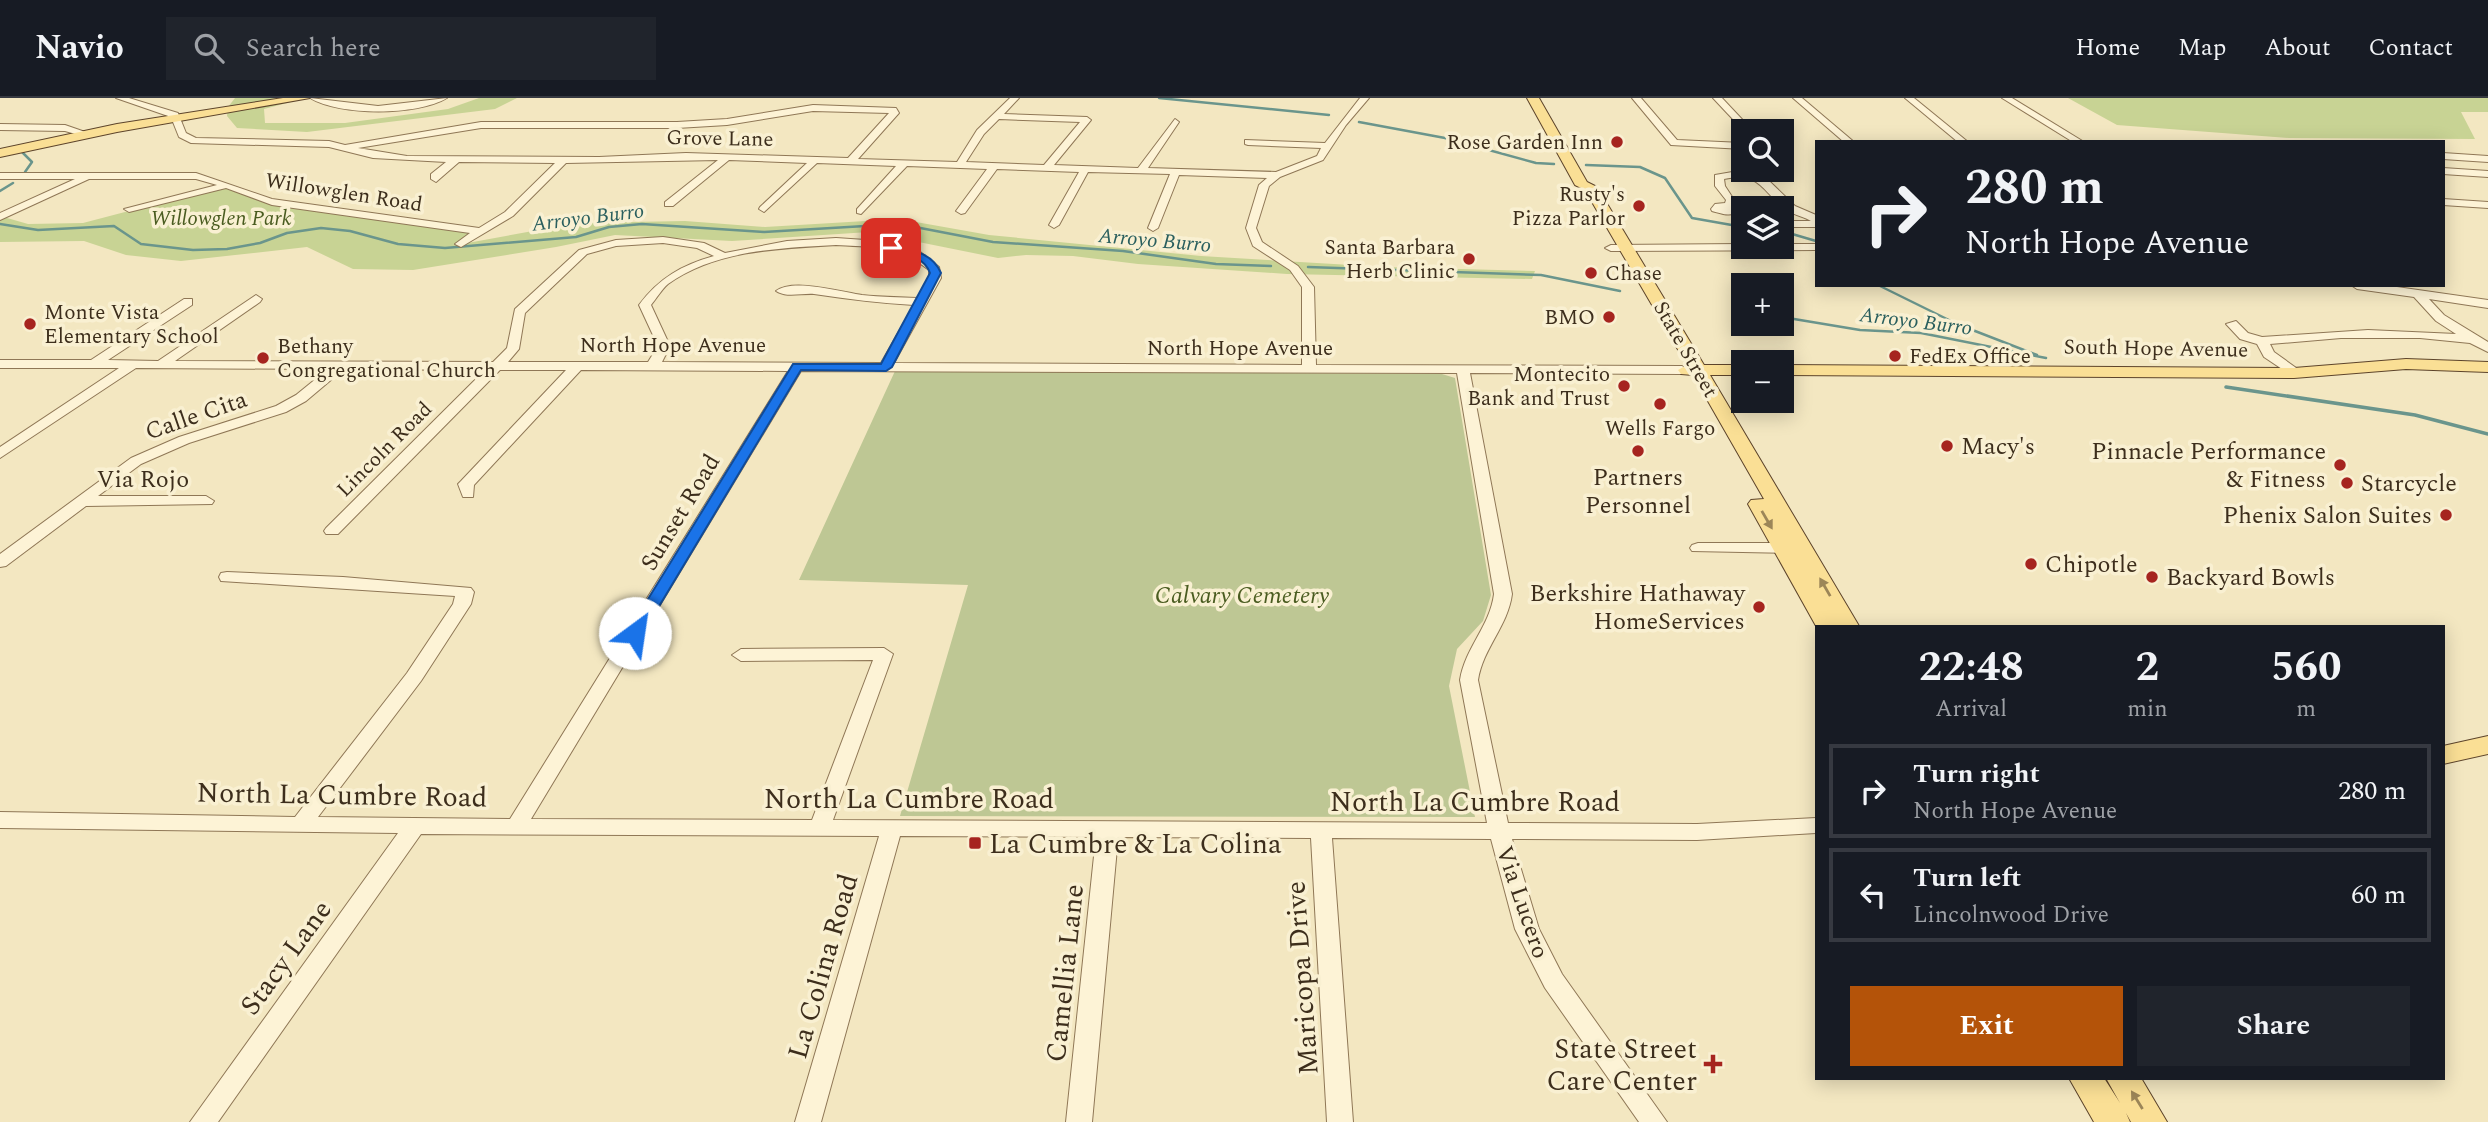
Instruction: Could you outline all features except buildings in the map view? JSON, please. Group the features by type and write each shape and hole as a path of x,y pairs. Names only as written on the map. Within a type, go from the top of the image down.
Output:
{"main road":[{"path":"0,153 86,134 304,98"},
{"name":"State Street","path":"1533,98 1582,185 1577,187 1619,248 1792,548 1828,625"},
{"name":"South Hope Avenue","path":"1794,370 2294,373 2406,364 2488,367"},
{"path":"1690,370 1731,370"},
{"name":"State Street","path":"1792,548 1847,625"},
{"path":"2445,755 2488,745"},
{"path":"2087,1080 2113,1122"},
{"path":"2124,1080 2150,1122"}],"street":[{"path":"120,98 178,118"},
{"path":"314,98 370,110 405,107 443,98"},
{"path":"960,164 980,132 1015,98"},
{"path":"1309,369 1308,286 1302,274 1261,248 1251,234 1262,189 1277,175 1313,162 1329,146 1342,124 1365,98"},
{"path":"1636,98 1671,142 1686,146 1731,146"},
{"path":"1717,98 1737,119"},
{"path":"1797,98 1848,140"},
{"path":"1909,98 1962,140"},
{"path":"2006,98 2078,140"},
{"path":"349,147 468,126 677,125 735,121 813,108 896,111 851,161"},
{"path":"997,116 1087,120 1047,167"},
{"name":"Grove Lane","path":"178,118 182,135 194,141 349,147 382,157 563,160 727,157 1277,175"},
{"path":"1142,169 1175,122"},
{"path":"0,127 70,129 86,134"},
{"path":"1248,142 1329,146"},
{"path":"2445,156 2488,159"},
{"path":"668,204 727,157"},
{"path":"436,179 436,174 457,159"},
{"path":"461,244 477,231 509,214 563,160"},
{"path":"764,209 815,160"},
{"path":"861,211 904,163"},
{"path":"961,211 995,165"},
{"path":"1054,225 1086,167"},
{"path":"1153,228 1176,170"},
{"path":"2445,172 2488,174"},
{"path":"0,217 92,175"},
{"name":"Willowglen Road","path":"0,176 196,176 228,185 244,195 272,202 477,231"},
{"path":"1730,206 1731,200 1720,186 1719,177 1754,176 1766,180 1793,209 1815,221"},
{"path":"129,209 228,185"},
{"path":"2445,202 2488,205"},
{"path":"1794,223 1815,222"},
{"name":"Lincoln Road","path":"332,531 498,365 516,343 517,318 526,303 583,252 616,243 663,240 700,244 721,256"},
{"path":"653,366 664,346 659,331 646,313 648,298 668,278 721,256 801,243 852,243 922,256 935,269 935,278 886,367"},
{"path":"1619,248 1815,247"},
{"path":"2368,287 2488,304"},
{"path":"782,291 810,290 864,299 921,302"},
{"path":"2419,296 2440,318 2488,348"},
{"path":"162,364 256,299"},
{"path":"94,364 188,302"},
{"path":"2232,324 2244,336 2262,341 2357,333 2428,334 2473,339"},
{"path":"2262,341 2269,354 2294,373"},
{"name":"North Hope Avenue","path":"0,364 1690,370"},
{"path":"0,454 134,364"},
{"name":"Calle Cita","path":"0,562 79,501 148,454 264,416 291,404 341,365"},
{"path":"468,494 466,484 577,366"},
{"name":"Sunset Road","path":"516,827 797,367"},
{"name":"Via Lucero","path":"1463,369 1503,594 1503,609 1494,629 1479,646 1470,668 1469,680 1499,831 1527,929 1538,954 1553,981 1654,1122"},
{"name":"Via Rojo","path":"79,501 206,501"},
{"path":"1698,548 1792,548"},
{"path":"227,577 343,582 465,592 462,604 414,677 300,825"},
{"path":"741,655 884,654 820,827"},
{"name":"North La Cumbre Road","path":"0,820 516,827 1697,832 1815,825"},
{"name":"Stacy Lane","path":"203,1122 415,826"},
{"name":"La Colina Road","path":"808,1122 892,827"},
{"name":"Camellia Lane","path":"1079,1122 1108,829"},
{"name":"Maricopa Drive","path":"1321,830 1340,1122"}],"green space":[{"path":"235,98 306,98 264,109 265,123 345,123 448,109 479,98 517,98 495,109 307,132 237,128 227,116 228,107"},
{"path":"2068,98 2488,98 2488,112 2461,112 2475,139 2289,138 2117,125"},
{"name":"Willowglen Park","path":"228,185 237,192 256,198 477,231 462,244 577,223 685,221 765,227 899,219 989,235 1201,256 1385,267 1535,271 1532,279 1287,274 1138,264 1073,256 1026,255 998,258 869,232 732,241 615,235 413,270 353,269 307,247 181,261 126,255 84,241 0,242 0,216 28,224 83,223"},
{"name":"Calvary Cemetery","path":"895,371 1442,374 1455,378 1491,595 1483,621 1457,649 1449,686 1475,817 900,816 968,585 799,580"}],"waterway":[{"path":"1159,98 1329,115"},
{"path":"1359,122 1445,138 1536,163 1554,164"},
{"path":"22,152 32,162 25,172"},
{"path":"1586,165 1640,167 1665,178 1692,218 1731,225"},
{"path":"0,191 13,183"},
{"name":"Arroyo Burro","path":"0,224 38,230 114,226 141,244 193,250 227,249 260,243 287,233 321,228 350,231 398,244 445,248 576,237 609,227 642,224 764,232 882,225 910,226 993,242 1123,251 1216,264 1271,266"},
{"path":"1794,235 1815,241"},
{"name":"Arroyo Burro","path":"1308,267 1541,275 1620,291"},
{"path":"1882,287 1957,324 2037,355"},
{"name":"Arroyo Burro","path":"1794,319 1860,330 1921,333 2046,358"},
{"name":"Arroyo Burro","path":"2226,387 2415,415 2488,434"}],"place":[{"name":"Rose Garden Inn","path":"1617,142"},
{"name":"Rusty's Pizza Parlor","path":"1639,206"},
{"name":"Santa Barbara Herb Clinic","path":"1469,259"},
{"name":"Chase","path":"1591,273"},
{"name":"BMO","path":"1609,317"},
{"name":"Monte Vista Elementary School","path":"30,324"},
{"name":"FedEx Office","path":"1895,356"},
{"name":"Bethany Congregational Church","path":"263,358"},
{"name":"Montecito Bank and Trust","path":"1624,386"},
{"name":"Wells Fargo","path":"1660,404"},
{"name":"Macy's","path":"1947,446"},
{"name":"Partners Personnel","path":"1638,451"},
{"name":"Pinnacle Performance & Fitness","path":"2340,465"},
{"name":"Starcycle","path":"2347,483"},
{"name":"Phenix Salon Suites","path":"2446,515"},
{"name":"Chipotle","path":"2031,564"},
{"name":"Backyard Bowls","path":"2152,577"},
{"name":"Berkshire Hathaway HomeServices","path":"1759,607"},
{"name":"La Cumbre & La Colina","path":"975,843"},
{"name":"State Street Care Center","path":"1713,1064"}],"route":[{"path":"635,633 797,367 886,367 936,273 932,264 922,256 891,248"}]}
